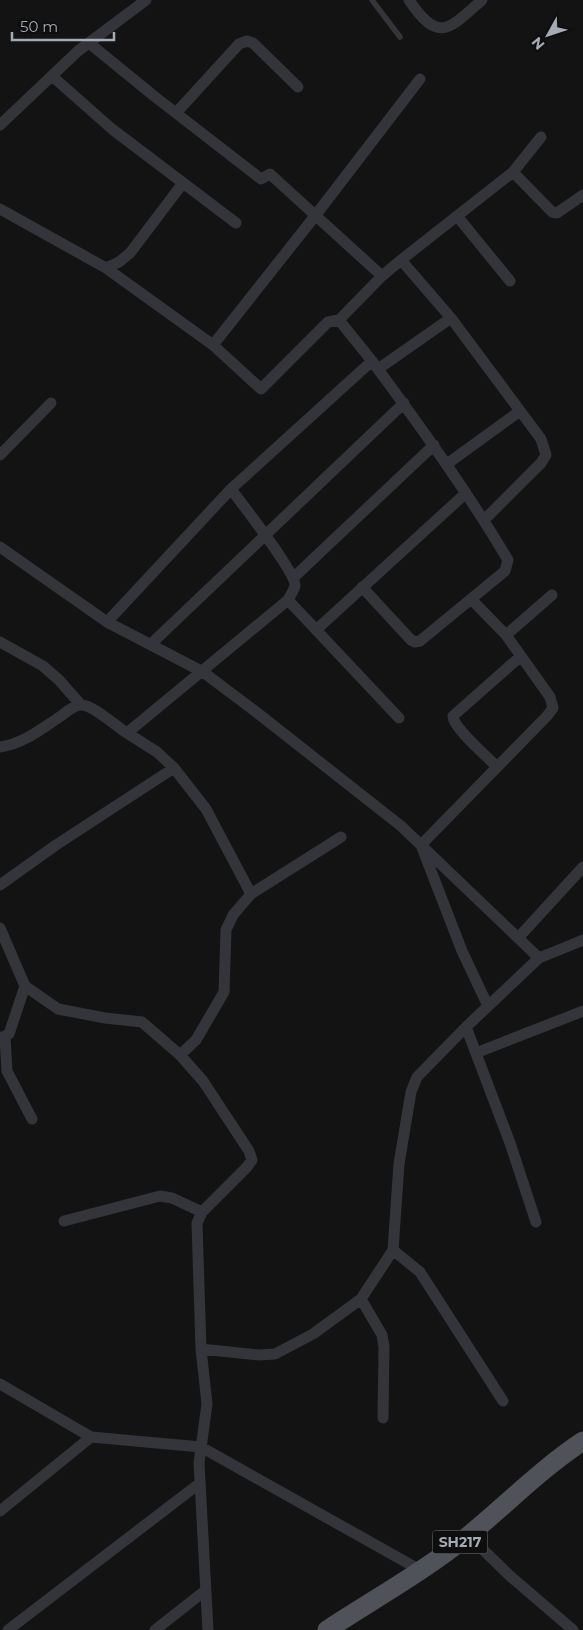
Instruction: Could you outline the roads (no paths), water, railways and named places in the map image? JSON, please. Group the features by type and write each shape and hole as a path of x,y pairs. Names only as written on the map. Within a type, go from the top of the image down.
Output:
{"main road":[{"name":"SH217","path":"327,1630 420,1570 468,1535 561,1456 583,1441"}],"street":[{"path":"0,125 78,51 146,0"},
{"path":"409,0 416,11 431,24 438,28 445,28 454,25 482,0"},
{"path":"176,113 238,44 242,42 253,42 298,87"},
{"path":"89,43 262,179 270,174 382,276"},
{"path":"52,76 112,128 236,223"},
{"path":"213,345 420,79"},
{"path":"0,209 106,268 213,345 260,389 328,322 340,320 382,276 513,172 541,137"},
{"path":"513,172 552,212 556,213 583,195"},
{"path":"106,268 130,253 183,183"},
{"path":"457,216 510,281"},
{"path":"401,260 450,318 541,439 546,455 484,520"},
{"path":"107,622 231,489 375,365 450,318"},
{"path":"340,320 434,445 508,560 505,571 420,641 415,642 362,587"},
{"path":"0,455 51,403"},
{"path":"150,644 404,403"},
{"path":"447,464 520,411"},
{"path":"293,578 434,445"},
{"path":"127,733 288,600 295,586 293,578 231,489"},
{"path":"316,630 466,494"},
{"path":"0,547 107,622 203,672 393,820 539,958"},
{"path":"506,635 552,596"},
{"path":"421,845 553,708 550,697 506,635 471,599"},
{"path":"288,600 399,718"},
{"path":"0,642 43,666 59,680 81,705"},
{"path":"498,767 460,729 453,716 521,656"},
{"path":"0,748 22,742 71,709 81,705 91,707 157,752 174,768 206,808 251,894"},
{"path":"0,885 56,845 174,768"},
{"path":"180,1055 196,1040 224,992 226,930 232,915 251,894 341,837"},
{"path":"421,845 462,951 488,1006"},
{"path":"518,938 583,867"},
{"path":"0,928 25,986 43,1000 58,1009 105,1018 142,1022 180,1055 203,1081 249,1151 252,1160 248,1167 202,1212 197,1223 201,1349 207,1404 199,1463 208,1630"},
{"path":"201,1349 259,1355 275,1354 313,1334 362,1299 393,1250 399,1164 411,1092 417,1077 466,1027 539,958 583,940"},
{"path":"25,986 9,1034 3,1037 7,1071 32,1120"},
{"path":"476,1053 583,1011"},
{"path":"466,1027 510,1143 536,1222"},
{"path":"64,1221 160,1196 172,1198 202,1212"},
{"path":"393,1250 420,1272 503,1401"},
{"path":"362,1299 382,1335 384,1347 383,1418"},
{"path":"0,1384 91,1437 201,1447 420,1570"},
{"path":"0,1511 91,1437"},
{"path":"8,1630 200,1483"},
{"path":"468,1535 510,1576 573,1630"},
{"path":"155,1630 206,1590"}],"lane":[{"path":"372,0 400,37"}]}
